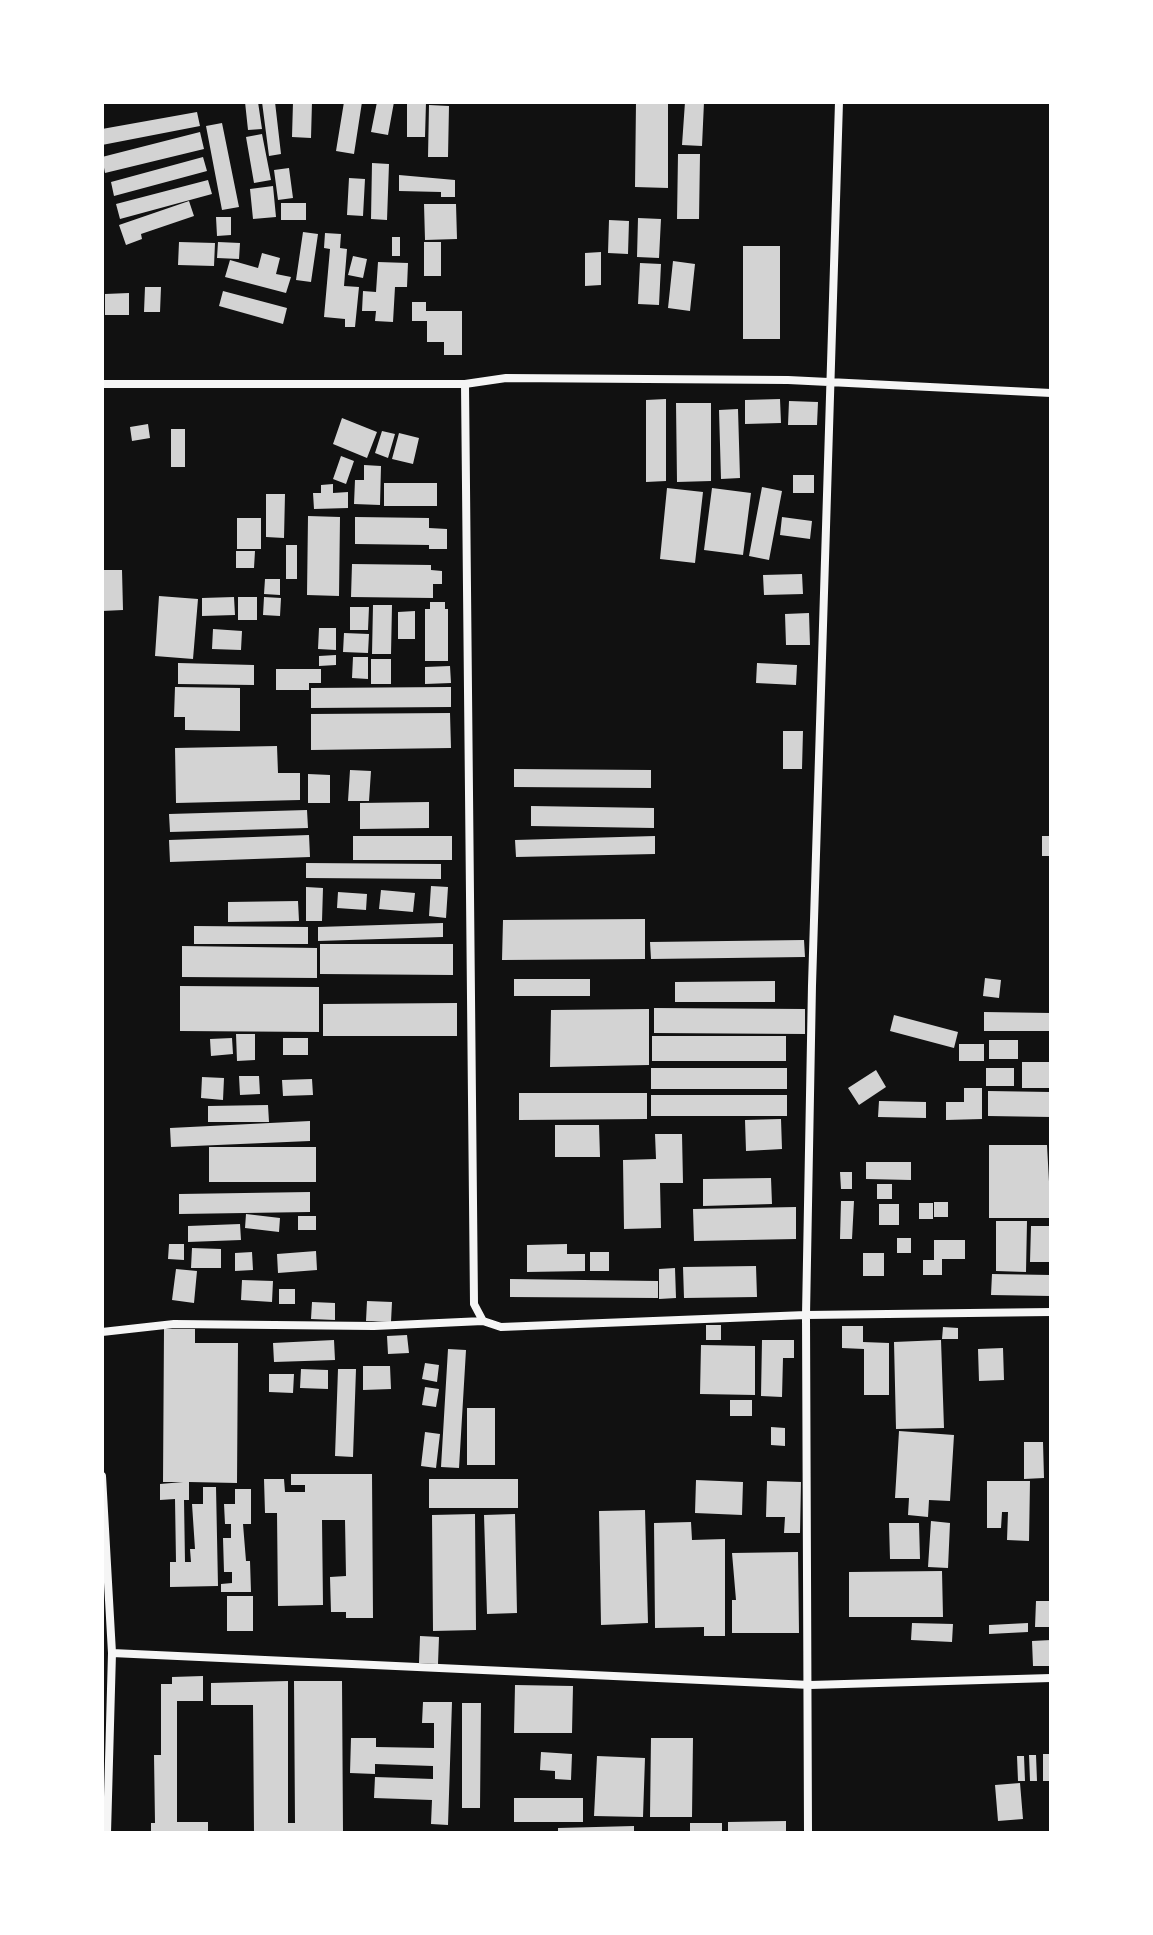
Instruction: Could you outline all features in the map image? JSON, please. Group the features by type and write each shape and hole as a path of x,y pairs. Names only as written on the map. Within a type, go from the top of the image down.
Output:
{"street":[{"path":"808,1833 810,1685 806,1315 839,102"},
{"path":"102,384 465,384 506,378 829,382 1051,393"},
{"path":"465,384 474,1304 483,1321"},
{"path":"102,1332 174,1324 374,1326 483,1321 501,1327 806,1315 1051,1312"},
{"path":"102,1476 112,1653 107,1833"},
{"path":"112,1653 810,1685 980,1677 1051,1678"}],"building":[{"path":"245,102 258,102 262,129 248,130"},
{"path":"262,102 275,102 281,154 269,156"},
{"path":"293,102 312,102 311,138 292,137"},
{"path":"344,102 362,102 354,154 336,151"},
{"path":"377,102 394,102 388,135 371,132"},
{"path":"407,102 426,102 425,137 407,137"},
{"path":"636,102 668,102 668,188 635,187"},
{"path":"685,102 704,102 702,146 682,145"},
{"path":"429,105 449,106 448,157 428,157"},
{"path":"197,112 200,126 102,145 102,129"},
{"path":"222,123 239,207 222,210 206,126"},
{"path":"200,132 204,149 105,173 102,157"},
{"path":"262,134 271,180 254,183 246,137"},
{"path":"678,154 700,154 699,219 677,219"},
{"path":"203,157 207,171 114,196 111,182"},
{"path":"372,163 389,164 387,220 371,219"},
{"path":"289,168 293,198 278,200 274,170"},
{"path":"399,175 455,180 455,197 441,197 441,192 399,191"},
{"path":"349,178 365,179 363,216 347,215"},
{"path":"208,180 212,194 120,219 116,204"},
{"path":"273,186 276,217 253,219 250,189"},
{"path":"189,201 194,216 141,234 142,239 126,245 119,225"},
{"path":"281,203 306,203 306,220 281,220"},
{"path":"424,204 456,204 457,239 425,240"},
{"path":"216,217 231,217 231,235 217,236"},
{"path":"638,218 661,219 659,258 637,257"},
{"path":"609,220 629,221 628,254 608,253"},
{"path":"303,232 318,234 311,282 296,280"},
{"path":"325,233 341,234 340,248 347,249 344,286 359,287 355,327 345,327 345,319 324,317 330,249 324,248"},
{"path":"392,237 400,237 400,256 392,256"},
{"path":"179,242 215,243 214,266 178,265"},
{"path":"218,242 240,243 239,259 217,258"},
{"path":"424,242 441,242 441,276 424,276"},
{"path":"743,246 780,246 780,339 743,339"},
{"path":"601,252 601,285 585,286 585,253"},
{"path":"262,253 280,258 276,274 291,277 286,293 225,277 230,260 258,268"},
{"path":"353,256 367,259 363,278 348,275"},
{"path":"673,261 695,264 690,311 668,308"},
{"path":"378,262 408,263 407,287 395,287 393,322 375,321 376,311 362,311 363,291 376,292"},
{"path":"640,263 661,264 659,305 638,304"},
{"path":"145,287 161,287 160,312 144,312"},
{"path":"223,291 287,308 283,324 219,306"},
{"path":"129,293 129,315 105,315 105,294"},
{"path":"412,302 426,302 426,311 462,311 462,355 444,355 444,342 427,342 427,321 412,321"},
{"path":"666,399 666,481 646,482 646,400"},
{"path":"780,399 781,423 745,424 745,400"},
{"path":"789,401 818,402 817,425 788,425"},
{"path":"676,403 711,403 711,481 677,482"},
{"path":"738,409 740,478 721,479 719,410"},
{"path":"342,418 377,432 367,458 333,444"},
{"path":"148,424 150,438 132,441 130,427"},
{"path":"171,429 185,429 185,467 171,467"},
{"path":"382,431 395,434 388,458 375,453"},
{"path":"399,433 419,438 413,464 392,459"},
{"path":"341,456 354,461 346,484 333,479"},
{"path":"364,465 381,466 380,505 354,504 355,480 364,480"},
{"path":"793,475 814,475 814,493 793,493"},
{"path":"384,483 437,483 437,506 384,506"},
{"path":"333,484 333,493 348,492 348,508 314,509 313,493 321,493 321,485"},
{"path":"762,487 782,491 769,560 749,556"},
{"path":"667,488 703,492 695,563 660,559"},
{"path":"712,488 751,493 743,555 704,550"},
{"path":"266,494 285,494 284,538 266,537"},
{"path":"308,516 340,517 339,596 307,595"},
{"path":"355,517 429,518 429,528 447,529 447,549 429,549 429,545 355,544"},
{"path":"782,517 812,521 810,539 780,535"},
{"path":"237,518 261,518 261,549 237,549"},
{"path":"286,545 297,545 297,579 286,579"},
{"path":"236,551 255,551 254,568 236,568"},
{"path":"352,564 431,565 431,570 442,571 442,584 433,584 433,598 351,597"},
{"path":"102,570 122,570 123,610 102,611"},
{"path":"802,574 803,594 764,595 763,575"},
{"path":"265,579 280,579 280,595 264,594"},
{"path":"159,596 198,599 193,659 155,656"},
{"path":"234,597 235,615 202,616 202,598"},
{"path":"238,597 257,597 257,620 238,620"},
{"path":"264,597 281,598 280,616 263,615"},
{"path":"430,602 445,602 445,609 448,609 448,661 425,661 425,609 430,609"},
{"path":"373,605 392,605 391,654 372,654"},
{"path":"350,607 369,607 368,630 350,630"},
{"path":"415,611 415,639 398,639 398,612"},
{"path":"809,613 810,645 786,645 785,614"},
{"path":"319,628 336,628 336,650 318,649"},
{"path":"213,629 242,631 241,650 212,649"},
{"path":"344,633 369,634 368,653 343,652"},
{"path":"336,655 336,665 319,666 319,656"},
{"path":"353,657 368,657 368,679 352,678"},
{"path":"371,659 391,659 391,684 371,684"},
{"path":"178,663 254,665 254,685 178,684"},
{"path":"757,663 797,665 796,685 756,683"},
{"path":"450,666 451,683 425,684 425,667"},
{"path":"276,669 321,669 321,683 309,683 309,690 276,690"},
{"path":"175,687 240,688 240,731 185,730 185,717 174,717"},
{"path":"451,687 451,707 311,708 311,688"},
{"path":"450,713 451,748 311,750 311,714"},
{"path":"783,731 803,731 802,769 783,769"},
{"path":"277,746 278,773 300,773 300,800 176,803 175,748"},
{"path":"514,769 651,770 651,788 514,787"},
{"path":"350,770 371,771 369,801 348,801"},
{"path":"308,774 330,775 330,803 308,803"},
{"path":"429,802 429,828 360,829 360,803"},
{"path":"531,806 654,808 654,828 531,826"},
{"path":"307,810 308,828 170,832 169,814"},
{"path":"309,835 310,857 170,862 169,840"},
{"path":"353,836 452,836 452,860 353,860"},
{"path":"655,836 655,854 516,857 515,840"},
{"path":"1042,836 1051,836 1051,856 1042,856"},
{"path":"306,863 441,864 441,879 306,878"},
{"path":"431,886 448,887 446,918 429,916"},
{"path":"306,887 323,888 322,921 306,921"},
{"path":"381,890 415,893 413,912 379,909"},
{"path":"338,892 367,894 366,910 337,908"},
{"path":"298,901 299,921 228,922 228,902"},
{"path":"645,919 645,959 502,960 503,920"},
{"path":"443,923 443,937 318,941 318,927"},
{"path":"194,926 308,927 308,944 194,944"},
{"path":"804,940 805,957 651,959 650,942"},
{"path":"320,944 453,944 453,975 320,974"},
{"path":"182,946 317,948 317,978 182,977"},
{"path":"985,978 1001,980 999,998 983,996"},
{"path":"514,979 590,979 590,996 514,996"},
{"path":"775,981 775,1002 675,1002 675,982"},
{"path":"180,986 319,987 319,1032 180,1031"},
{"path":"457,1003 457,1036 323,1036 323,1004"},
{"path":"654,1008 805,1009 805,1034 654,1033"},
{"path":"649,1009 649,1065 550,1067 551,1010"},
{"path":"984,1012 1051,1013 1051,1031 984,1031"},
{"path":"894,1015 958,1032 954,1048 890,1031"},
{"path":"236,1034 255,1034 255,1060 237,1061"},
{"path":"652,1036 786,1036 786,1061 652,1061"},
{"path":"232,1038 233,1054 211,1056 210,1039"},
{"path":"283,1038 308,1038 308,1055 283,1055"},
{"path":"989,1040 1018,1040 1018,1059 989,1059"},
{"path":"959,1044 984,1044 984,1061 959,1061"},
{"path":"1022,1062 1051,1062 1051,1088 1022,1088"},
{"path":"651,1068 787,1068 787,1089 651,1089"},
{"path":"986,1068 1014,1068 1014,1086 986,1086"},
{"path":"876,1070 886,1087 859,1105 848,1088"},
{"path":"239,1076 259,1076 260,1094 240,1095"},
{"path":"202,1077 224,1078 223,1100 201,1098"},
{"path":"312,1079 313,1095 283,1096 282,1080"},
{"path":"964,1088 982,1088 982,1119 946,1120 946,1102 964,1102"},
{"path":"988,1091 1051,1092 1051,1117 988,1116"},
{"path":"519,1093 647,1093 647,1119 519,1120"},
{"path":"651,1095 787,1095 787,1116 651,1116"},
{"path":"879,1101 926,1102 926,1118 878,1117"},
{"path":"268,1105 269,1122 208,1122 208,1106"},
{"path":"781,1119 782,1149 746,1151 745,1120"},
{"path":"310,1121 310,1141 171,1147 170,1128"},
{"path":"555,1125 599,1125 600,1157 555,1157"},
{"path":"655,1134 682,1134 683,1183 660,1183 661,1228 624,1229 623,1160 656,1159"},
{"path":"989,1145 1047,1145 1051,1218 989,1218"},
{"path":"209,1147 316,1147 316,1182 209,1182"},
{"path":"866,1162 911,1162 911,1180 866,1179"},
{"path":"840,1172 852,1172 852,1189 841,1189"},
{"path":"771,1178 772,1204 703,1206 703,1179"},
{"path":"877,1184 892,1184 892,1199 877,1199"},
{"path":"310,1192 310,1212 179,1214 179,1194"},
{"path":"841,1201 854,1201 852,1239 840,1239"},
{"path":"934,1202 948,1202 948,1217 934,1217"},
{"path":"919,1203 933,1203 933,1219 919,1219"},
{"path":"879,1204 899,1204 899,1225 879,1225"},
{"path":"796,1207 796,1239 694,1241 693,1209"},
{"path":"246,1214 280,1218 279,1232 245,1228"},
{"path":"298,1216 316,1216 316,1230 298,1230"},
{"path":"996,1221 1027,1221 1026,1272 996,1271"},
{"path":"240,1224 241,1240 188,1242 188,1226"},
{"path":"1031,1226 1051,1226 1051,1262 1030,1262"},
{"path":"897,1238 911,1238 911,1253 897,1253"},
{"path":"934,1240 965,1240 965,1259 942,1259 942,1275 923,1275 923,1260 934,1260"},
{"path":"169,1244 184,1244 184,1260 168,1259"},
{"path":"567,1244 567,1254 585,1254 585,1271 527,1272 527,1245"},
{"path":"192,1248 221,1249 221,1268 191,1268"},
{"path":"316,1251 317,1270 278,1273 277,1254"},
{"path":"252,1252 253,1270 235,1271 235,1253"},
{"path":"590,1252 609,1252 609,1271 590,1271"},
{"path":"863,1253 884,1253 884,1276 863,1276"},
{"path":"756,1266 757,1297 684,1298 683,1267"},
{"path":"675,1268 676,1298 659,1299 659,1269"},
{"path":"176,1269 197,1271 194,1303 172,1300"},
{"path":"992,1274 1051,1275 1051,1296 991,1295"},
{"path":"510,1279 658,1281 658,1298 510,1297"},
{"path":"242,1280 273,1281 272,1302 241,1300"},
{"path":"279,1289 295,1289 295,1304 279,1304"},
{"path":"367,1301 392,1302 391,1322 366,1321"},
{"path":"312,1302 335,1303 335,1320 311,1319"},
{"path":"706,1325 721,1325 721,1340 706,1340"},
{"path":"842,1326 863,1326 863,1342 889,1343 889,1395 864,1395 864,1349 842,1348"},
{"path":"943,1327 958,1328 958,1339 942,1339"},
{"path":"164,1329 195,1329 195,1343 238,1343 237,1483 189,1482 189,1500 184,1500 185,1562 191,1562 190,1549 195,1549 192,1504 203,1504 203,1487 216,1487 218,1586 170,1587 170,1562 176,1562 175,1499 160,1500 160,1484 183,1482 163,1482"},
{"path":"407,1335 409,1353 388,1354 387,1336"},
{"path":"334,1340 335,1360 274,1362 273,1343"},
{"path":"762,1340 794,1340 794,1358 783,1358 782,1397 761,1396"},
{"path":"941,1340 944,1428 896,1429 894,1342"},
{"path":"701,1345 755,1346 755,1395 700,1394"},
{"path":"1003,1348 1004,1380 979,1381 978,1349"},
{"path":"448,1349 466,1350 459,1468 441,1467"},
{"path":"425,1363 439,1365 437,1382 422,1379"},
{"path":"363,1366 390,1366 391,1389 363,1390"},
{"path":"301,1369 328,1370 328,1389 300,1388"},
{"path":"338,1369 356,1369 353,1457 335,1456"},
{"path":"269,1374 294,1374 293,1393 269,1392"},
{"path":"425,1387 439,1389 436,1407 422,1405"},
{"path":"730,1400 752,1400 752,1416 730,1416"},
{"path":"467,1408 495,1408 495,1465 467,1465"},
{"path":"771,1427 785,1428 785,1446 771,1445"},
{"path":"899,1431 954,1435 950,1501 929,1500 928,1517 908,1515 909,1498 895,1498"},
{"path":"425,1432 440,1434 436,1468 421,1466"},
{"path":"1024,1442 1043,1442 1044,1478 1024,1479"},
{"path":"291,1474 372,1474 373,1618 346,1618 346,1612 331,1612 330,1577 346,1576 345,1520 322,1520 323,1605 278,1606 277,1513 265,1513 264,1479 284,1479 285,1492 305,1492 305,1485 291,1485"},
{"path":"429,1479 518,1479 518,1508 429,1508"},
{"path":"696,1480 743,1482 742,1515 695,1513"},
{"path":"767,1481 801,1482 800,1533 784,1533 785,1517 766,1517"},
{"path":"987,1481 1030,1481 1029,1541 1007,1540 1008,1512 1002,1512 1001,1528 987,1528"},
{"path":"235,1489 251,1489 251,1524 243,1524 246,1561 250,1561 251,1592 221,1592 221,1584 232,1583 232,1572 224,1572 223,1538 231,1538 231,1524 225,1524 224,1504 235,1504"},
{"path":"645,1510 648,1623 601,1625 599,1511"},
{"path":"475,1514 476,1630 433,1631 432,1515"},
{"path":"515,1514 517,1613 487,1614 484,1515"},
{"path":"931,1521 950,1523 948,1568 928,1567"},
{"path":"691,1522 692,1540 725,1539 725,1636 704,1636 704,1627 655,1628 654,1523"},
{"path":"889,1523 919,1523 920,1559 890,1559"},
{"path":"798,1552 799,1633 732,1633 732,1600 736,1600 732,1553"},
{"path":"942,1571 943,1617 849,1617 849,1572"},
{"path":"227,1596 253,1596 253,1631 227,1631"},
{"path":"1036,1601 1051,1601 1051,1627 1035,1627"},
{"path":"912,1623 953,1624 952,1642 911,1640"},
{"path":"1028,1623 1028,1632 989,1634 989,1625"},
{"path":"420,1636 439,1637 438,1664 419,1663"},
{"path":"1051,1640 1051,1666 1033,1666 1032,1641"},
{"path":"203,1676 203,1701 177,1701 177,1822 208,1822 208,1833 151,1833 151,1823 155,1823 154,1755 161,1755 161,1684 172,1684 172,1677"},
{"path":"288,1681 288,1823 295,1823 294,1681 342,1681 343,1833 254,1833 253,1705 211,1705 211,1683"},
{"path":"515,1685 573,1686 572,1733 514,1733"},
{"path":"423,1702 452,1702 448,1825 431,1824 432,1800 374,1798 375,1777 433,1779 433,1766 375,1764 375,1774 350,1773 351,1738 376,1738 376,1747 434,1748 434,1723 422,1723"},
{"path":"462,1703 481,1703 480,1808 462,1808"},
{"path":"651,1738 693,1738 692,1817 650,1817"},
{"path":"541,1752 572,1754 571,1780 555,1779 555,1771 540,1770"},
{"path":"1043,1754 1050,1754 1050,1781 1043,1781"},
{"path":"1029,1755 1036,1755 1037,1781 1030,1781"},
{"path":"597,1756 645,1758 643,1817 594,1816"},
{"path":"1017,1756 1024,1756 1025,1781 1018,1781"},
{"path":"1020,1783 1023,1819 998,1821 995,1785"},
{"path":"514,1798 583,1798 583,1822 514,1822"},
{"path":"786,1821 786,1833 728,1833 728,1822"},
{"path":"690,1823 722,1823 722,1833 690,1833"},
{"path":"634,1826 634,1833 558,1833 558,1828"}]}
